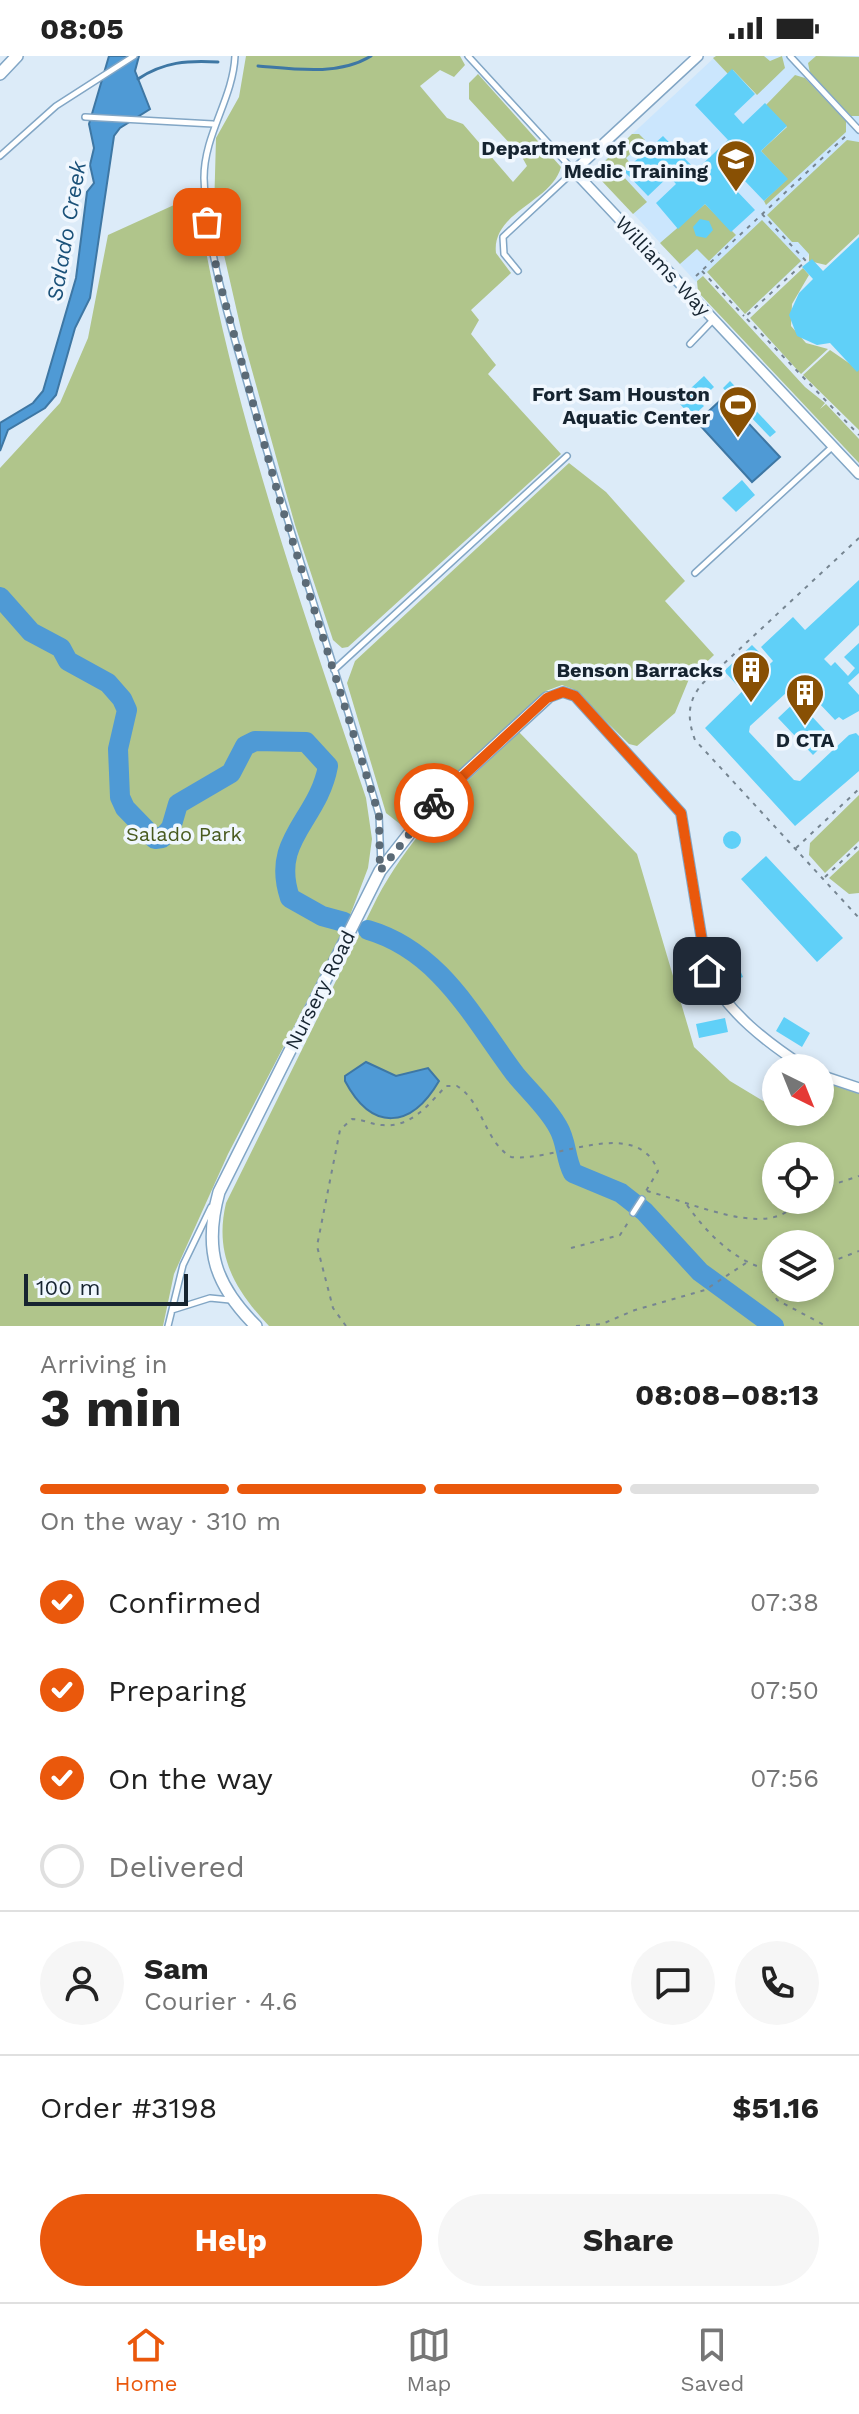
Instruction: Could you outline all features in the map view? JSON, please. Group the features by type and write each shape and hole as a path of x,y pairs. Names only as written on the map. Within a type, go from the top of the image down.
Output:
{"street":[{"path":"0,74 17,56"},
{"path":"574,171 698,56"},
{"name":"Williams Way","path":"574,171 859,474"},
{"path":"547,698 563,692 575,696 681,813 707,971 716,990 768,1041 786,1054"},
{"name":"Nursery Road","path":"256,1326 230,1300 212,1250 219,1192 380,871 435,801 547,698"},
{"path":"834,1080 859,1088"}],"lane":[{"path":"0,156 56,106 134,56"},
{"path":"235,56 232,79 208,140 204,176 212,252 280,501 379,815 380,871"},
{"name":"Williams Way","path":"468,56 574,171"},
{"path":"790,56 858,128"},
{"path":"85,117 213,124"},
{"path":"518,271 504,254 503,237 574,171"},
{"path":"690,344 713,320"},
{"path":"695,573 833,447"},
{"path":"334,670 567,456"},
{"path":"168,1326 183,1265 219,1192"},
{"path":"633,1213 642,1199"},
{"path":"171,1311 210,1298 230,1300"}],"path":[{"path":"696,276 858,128"},
{"path":"745,317 806,261 762,214"},
{"path":"702,271 859,435"},
{"path":"859,538 703,683 690,702 689,719 695,740 859,918"},
{"path":"795,848 859,789"},
{"path":"823,879 859,845"},
{"path":"852,910 859,904"},
{"path":"346,1326 333,1308 317,1246 326,1188 343,1125 358,1118 380,1125 400,1123 430,1105 446,1086 457,1086 471,1099 500,1149 516,1158 619,1142 639,1150 658,1171 642,1199"},
{"path":"834,1184 859,1176"},
{"path":"646,1191 687,1204 768,1219 782,1214"},
{"path":"687,1204 720,1243 746,1263 762,1269"},
{"path":"571,1248 620,1235 633,1213"},
{"path":"834,1261 859,1251"},
{"path":"576,1326 602,1324 635,1310 705,1290 746,1263"},
{"path":"781,1302 826,1326"}],"shaded area":[{"name":"Department of Combat Medic Training","path":"716,56 859,56 859,208 745,314 707,272 696,282 597,174 598,166"}],"green space":[{"path":"246,56 460,56 465,65 454,77 440,70 420,86 447,118 463,124 513,182 527,166 469,99 469,83 478,74 561,167 546,189 503,227 497,239 496,253 511,273 471,310 479,320 471,334 496,365 488,374 561,454 348,647 342,648 333,640 295,525 243,338 214,211 216,138 239,97"},
{"path":"764,56 770,61 782,56 785,68 757,95 733,70 728,74 713,58"},
{"path":"816,56 859,57 859,116 851,116 810,73 808,63"},
{"path":"795,75 805,78 846,121 846,132 766,205 764,201 787,179 761,151 787,127 766,105"},
{"path":"632,134 639,134 645,140 626,158 631,164 622,175 647,202 633,214 600,179 597,169"},
{"path":"847,140 859,142 859,234 826,265 809,261 809,254 798,242 792,242 767,215"},
{"name":"Salado Park","path":"196,195 210,272 247,424 292,575 366,798 372,839 368,868 346,926 228,1154 174,1274 163,1326 0,1326 0,468 60,403 88,338 108,235"},
{"path":"705,204 736,235 709,261 697,249 680,264 660,243"},
{"path":"762,220 801,261 745,314 707,272"},
{"path":"803,268 809,275 792,304 791,326 806,343 828,349 801,374 750,318"},
{"path":"703,276 805,387 825,403 820,409 826,404 859,439 859,463 698,292 697,281"},
{"path":"830,350 859,370 859,430 803,375"},
{"path":"569,463 606,492 685,581 665,601 714,655 689,679 675,713 637,746 629,744 573,689 562,685 546,691 410,821 400,824 386,813 347,683 355,661"},
{"path":"519,732 637,854 694,1047 730,1081 762,1100 762,1126 834,1126 834,1086 859,1094 859,1326 269,1326 246,1298 225,1255 223,1221 226,1203 377,898 423,829 459,789"},
{"path":"859,795 859,841 825,873 809,855 810,843"},
{"path":"859,850 859,893 849,894 829,878"}],"water":[{"path":"109,56 139,56 135,71 150,109 120,128 114,136 90,298 75,328 56,395 45,408 8,430 0,451 0,423 33,403 43,391 76,278 87,192 94,183 90,165 94,148 89,124"},
{"name":"Fort Sam Houston Aquatic Center","path":"724,397 780,457 752,482 697,422"},
{"path":"366,1062 396,1076 428,1068 439,1081 428,1097 404,1116 379,1116 356,1098 345,1081 345,1076"}],"building":[{"path":"732,69 755,94 734,114 743,124 765,103 787,126 761,151 788,179 764,201 744,180 735,189 755,210 731,232 705,204 678,229 656,203 676,184 669,176 648,196 624,171 663,136 696,170 728,140 695,105"},
{"path":"700,219 709,221 713,230 706,238 696,236 693,227"},
{"path":"859,237 857,372 830,343 817,345 797,336 789,315 799,293 813,279 802,267 812,259 823,271"},
{"path":"704,376 714,387 699,401 704,406 692,417 677,401"},
{"path":"730,381 748,400 740,407 723,388"},
{"path":"748,402 776,432 770,437 742,408"},
{"path":"742,480 755,495 736,512 722,498"},
{"name":"Benson Barracks","path":"859,580 859,625 824,659 831,666 835,662 848,676 855,668 844,657 859,643 859,673 848,683 859,695 859,711 843,720 839,717 835,720 817,701 806,710 831,737 813,755 778,718 797,700 802,707 810,700 799,688 802,684 799,681 750,726 749,732 794,780 800,781 849,735 856,733 859,736 859,771 795,826 705,728 773,661 761,647 793,617 805,630"},
{"path":"752,645 766,659 738,686 724,671"},
{"path":"732,831 741,840 732,849 723,840"},
{"path":"766,856 843,938 817,962 741,879"},
{"path":"737,963 743,977 722,985 717,972"},
{"path":"784,1017 810,1033 802,1047 776,1031"},
{"path":"725,1018 728,1032 699,1038 696,1024"}],"waterway":[{"path":"258,66 331,69 371,56"},
{"path":"138,79 176,63 218,62"},
{"path":"0,597 31,632 61,648 68,661 108,683 122,699 127,710 118,749 120,797 125,808 155,839 162,838 171,828 178,804 231,773 245,746 255,741 306,742 328,766 323,785 291,845 285,878 290,898 322,916 344,922"},
{"path":"368,930 415,953 453,989 515,1074 554,1120 573,1173 621,1193 644,1211 700,1272 774,1326"}],"way so far":[{"path":"207,222 219,280 280,501 379,815 380,871 434,803"}],"place":[{"name":"Department of Combat Medic Training","path":"736,193"},
{"name":"Fort Sam Houston Aquatic Center","path":"738,439"},
{"name":"Benson Barracks","path":"751,704"},
{"name":"D CTA","path":"805,727"}],"route":[{"path":"434,803 547,698 563,692 575,696 681,813 707,971"}],"water label":[{"name":"Salado Creek","path":"66,231"}]}
